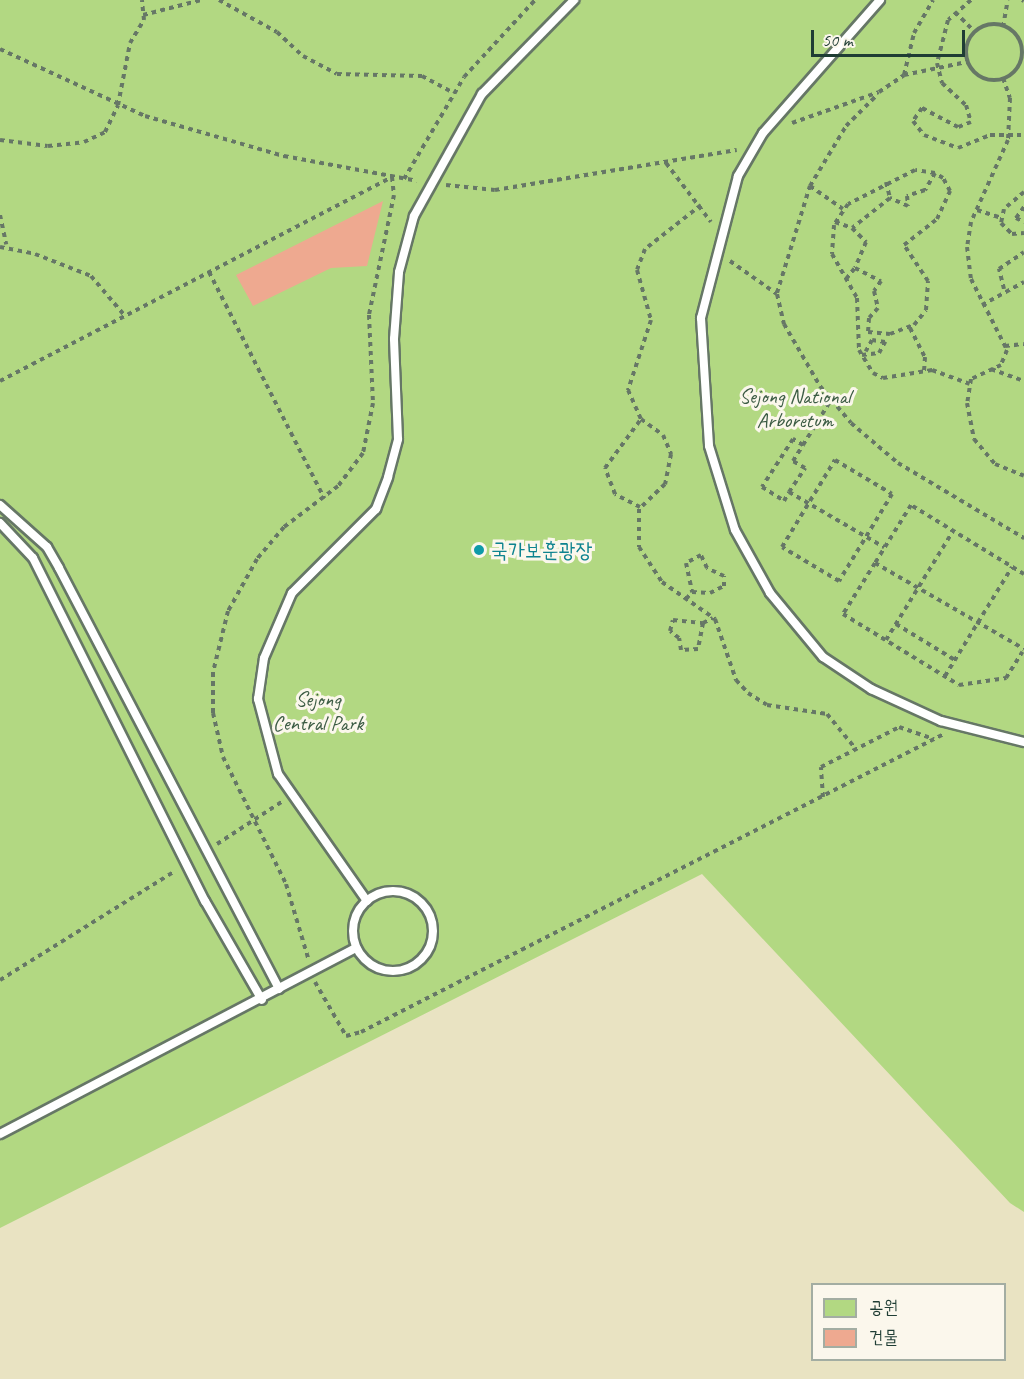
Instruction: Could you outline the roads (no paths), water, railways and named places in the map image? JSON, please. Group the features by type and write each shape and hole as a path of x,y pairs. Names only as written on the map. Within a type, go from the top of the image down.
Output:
{"lane":[{"path":"367,901 290,796 264,735 258,699 264,658 292,593 376,509 388,477 398,439 394,339 399,272 414,216 482,94 574,0"},
{"path":"880,0 752,147 715,250 701,318 701,369 709,446 735,530 770,593 823,657 871,689 958,727 1024,742"},
{"path":"0,505 46,547 59,568 279,989"},
{"path":"0,523 33,558 187,864 262,1000"},
{"path":"383,892 410,895 430,914 433,941 418,963 394,972 370,965 356,948 354,919 367,901 383,892"},
{"path":"0,1134 262,1000 356,948"}],"place":[{"name":"국가보훈광장","path":"479,550"}],"park label":[{"name":"Sejong National Arboretum","path":"795,408"},
{"name":"Sejong Central Park","path":"318,711"}]}
